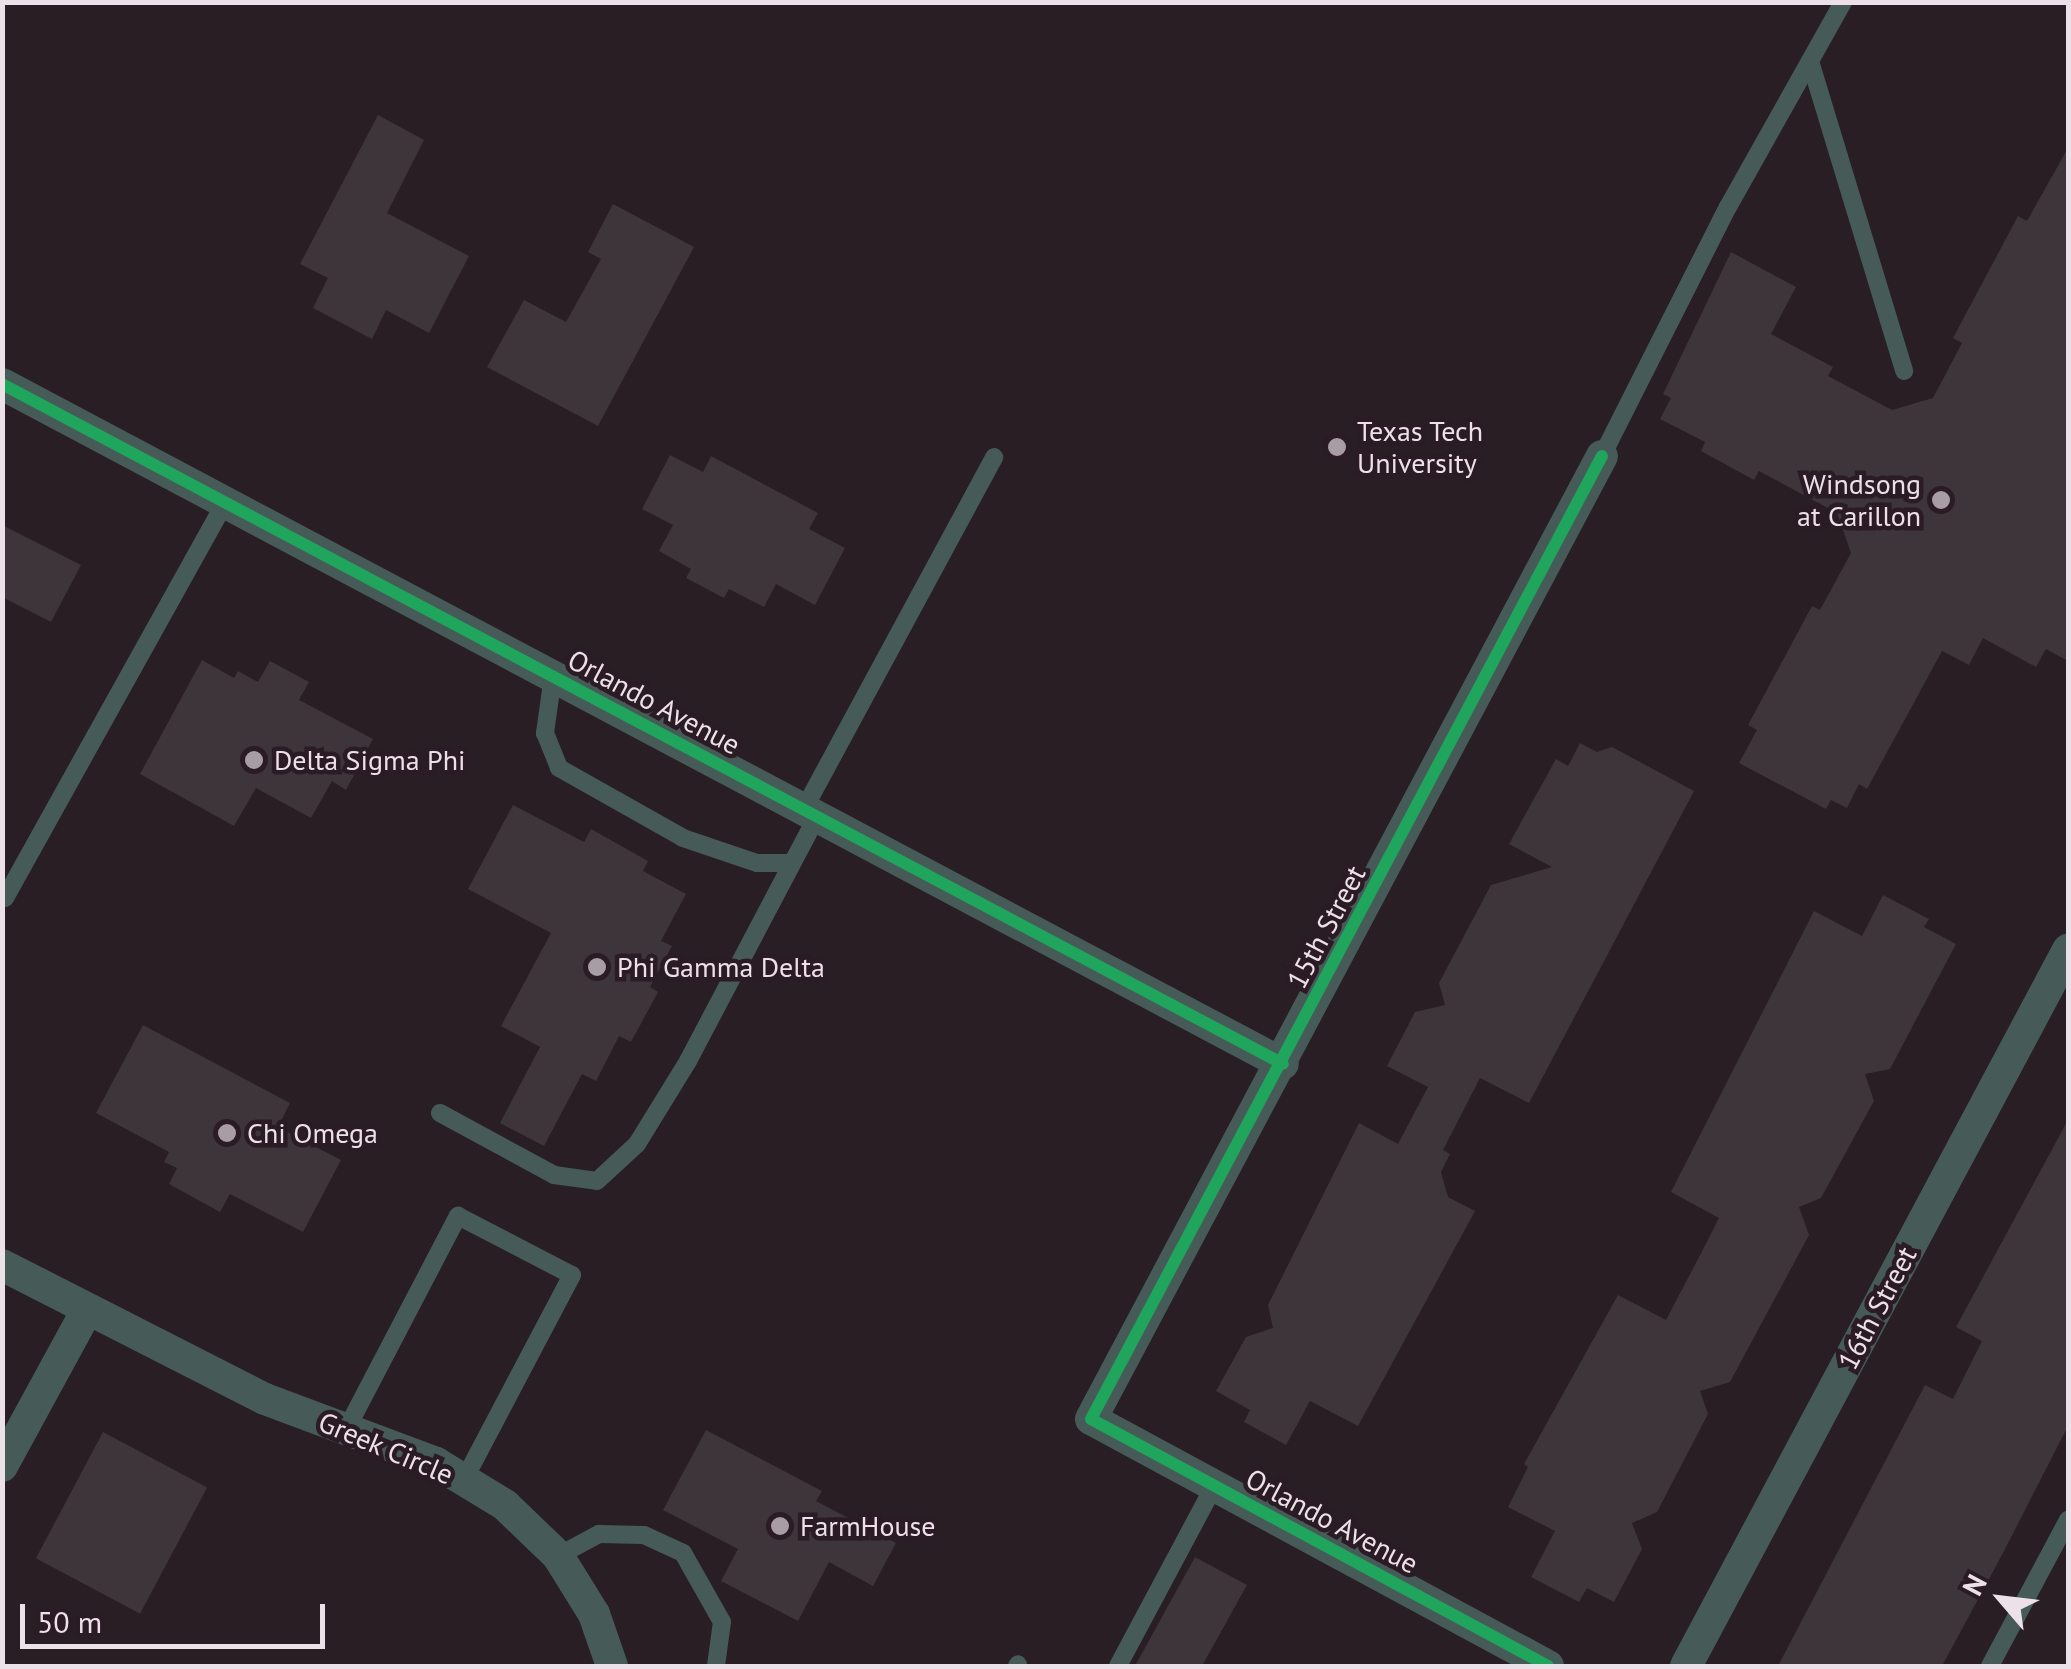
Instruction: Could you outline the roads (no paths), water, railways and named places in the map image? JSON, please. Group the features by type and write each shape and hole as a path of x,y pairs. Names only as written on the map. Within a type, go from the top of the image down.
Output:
{"street":[{"name":"Orlando Avenue","path":"2,384 1283,1064"},
{"name":"15th Street","path":"1091,1420 1602,456"},
{"name":"16th Street","path":"1686,1666 2068,950"},
{"name":"Greek Circle","path":"2,1266 86,1312 266,1399 464,1480 505,1506 558,1556 594,1614 612,1666"},
{"path":"2,1466 86,1312"},
{"name":"Orlando Avenue","path":"1091,1420 1542,1665"}],"lane":[{"path":"1602,456 1843,2"},
{"path":"1810,62 1904,371"},
{"path":"440,1114 554,1175 597,1181 637,1144 688,1061 792,863 810,812 994,457"},
{"path":"5,898 226,502"},
{"path":"553,676 544,733 559,768 683,838 756,863 792,863"},
{"path":"346,1430 458,1216 572,1275 464,1480"},
{"path":"1118,1666 1214,1486"},
{"path":"1990,1666 2068,1520"},
{"path":"558,1556 599,1534 644,1536 683,1552 722,1622 716,1666"}],"place":[{"name":"Texas Tech University","path":"1337,447"},
{"name":"Windsong at Carillon","path":"1941,500"},
{"name":"Delta Sigma Phi","path":"254,760"},
{"name":"Phi Gamma Delta","path":"597,967"},
{"name":"Chi Omega","path":"227,1133"},
{"name":"FarmHouse","path":"780,1526"}]}
